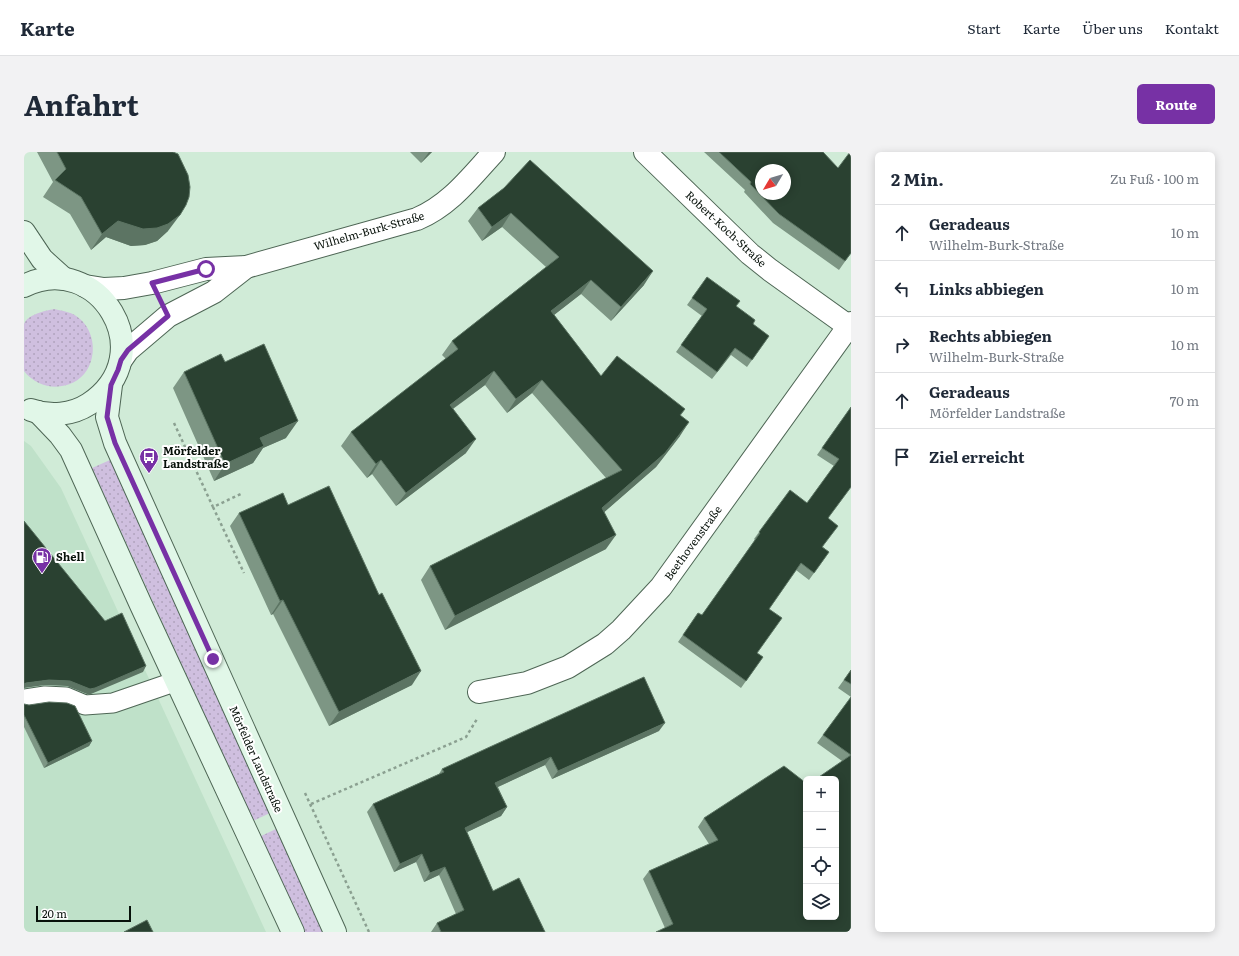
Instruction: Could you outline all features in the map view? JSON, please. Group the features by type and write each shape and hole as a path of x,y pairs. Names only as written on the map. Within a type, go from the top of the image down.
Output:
{"main road":[{"name":"Mörfelder Landstraße","path":"24,232 42,258 64,279"},
{"name":"Mörfelder Landstraße","path":"24,286 39,280 51,278 64,279 85,286 98,294 111,309 118,323 122,343 121,360 118,370 111,385 101,396 82,409 73,412 53,414 31,410"},
{"name":"Mörfelder Landstraße","path":"111,385 107,417 115,443 334,932"},
{"name":"Mörfelder Landstraße","path":"31,410 60,435 71,450 293,932"}],"street":[{"name":"Wilhelm-Burk-Straße","path":"85,286 104,289 124,288 152,283 206,269 246,267 417,219 440,207 454,195 494,152"},
{"name":"Robert-Koch-Straße","path":"645,152 750,254 770,270 850,325"},
{"name":"Wilhelm-Burk-Straße","path":"121,360 128,350 168,316 214,292 246,267"},
{"name":"Beethovenstraße","path":"479,692 527,683 568,667 605,644 621,630 661,587 850,325"}],"lane":[{"path":"24,699 45,696 66,697 85,705 113,703 164,687 177,681"}],"path":[{"path":"174,422 244,573"},
{"path":"214,507 243,493"},
{"path":"311,804 466,737 476,721 479,692"},
{"path":"304,790 369,932"}],"shaded area":[{"path":"54,309 68,312 80,319 85,324 91,336 93,350 90,364 81,377 65,386 56,387 39,383 24,371 24,324 33,315"},
{"path":"24,441 31,446 61,488 266,932 24,932"},
{"path":"110,460 270,813 253,821 92,468"},
{"path":"276,829 323,932 304,932 259,837"}],"building":[{"path":"57,152 173,152 178,154 188,175 190,187 186,205 180,215 168,224 157,228 143,229 118,221 102,234 81,197 55,180 66,169"},
{"path":"719,152 823,152 838,168 851,152 851,253 845,261 779,214 765,200 791,200 791,164 755,164 755,189 750,184 751,182"},
{"path":"530,160 653,271 621,307 591,280 551,311 601,376 617,356 685,409 680,415 689,422 665,453 602,508 616,535 455,616 430,566 622,470 542,380 516,399 494,371 450,405 476,439 406,493 381,460 376,464 351,432 458,349 452,341 559,257 511,213 492,227 478,208 504,188"},
{"path":"707,277 740,301 736,306 755,320 753,324 769,336 752,360 735,348 717,372 681,345 707,309 692,298"},
{"path":"264,344 298,421 260,438 264,446 225,464 184,372 221,354 225,362"},
{"path":"851,407 851,487 828,518 838,526 822,547 829,552 814,573 801,563 769,609 782,618 757,653 763,657 746,681 683,635 698,613 702,615 790,490 807,503 839,459 822,448"},
{"path":"329,486 379,595 382,593 421,671 339,712 283,600 280,601 239,513 283,493 288,505"},
{"name":"Shell","path":"24,521 105,621 122,613 146,666 90,689 70,681 49,680 24,684"},
{"path":"851,670 851,684 844,680"},
{"path":"644,677 665,723 558,771 551,757 495,783 507,807 465,828 493,891 519,878 545,932 441,932 437,923 464,910 445,867 430,873 422,854 400,864 373,804 444,772 442,769"},
{"path":"851,697 851,755 823,735"},
{"path":"49,702 67,703 75,706 92,741 48,763 24,715 24,704 29,705"},
{"path":"851,755 851,932 656,932 673,924 649,871 718,840 704,818 784,766 803,781 803,920 839,920 839,776 820,776"},
{"path":"147,920 153,932 124,932"}],"place":[{"name":"Mörfelder Landstraße","path":"149,474"},
{"name":"Shell","path":"42,574"}],"route":[{"path":"206,269 152,283 168,316 147,332 128,350 121,360 111,385 107,417 115,443 213,659"}]}
